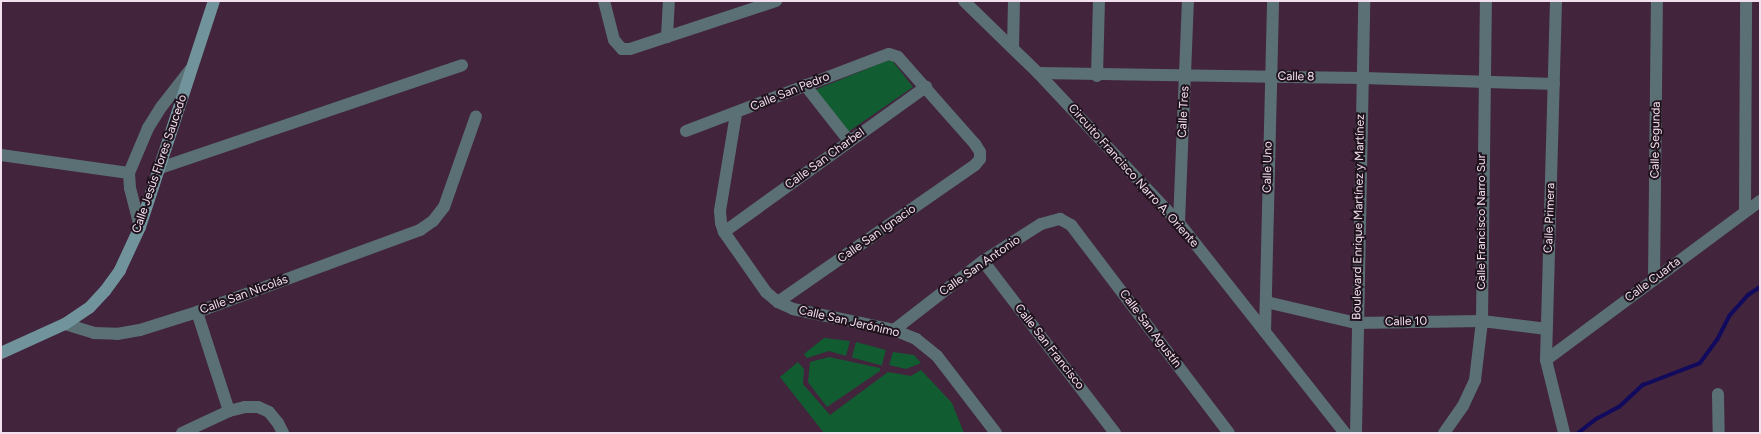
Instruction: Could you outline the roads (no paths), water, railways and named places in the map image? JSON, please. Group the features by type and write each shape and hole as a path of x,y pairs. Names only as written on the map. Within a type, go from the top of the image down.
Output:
{"main road":[{"name":"Calle Jesús Flores Saucedo","path":"1,352 66,324 90,307 106,292 120,270 140,228 214,1"}],"street":[{"path":"604,1 614,40 622,49 630,49 667,37 755,5 776,1"},
{"path":"667,37 668,1"},
{"name":"Circuito Francisco Narro A. Oriente","path":"964,1 1013,48 1179,223 1345,433"},
{"path":"1013,48 1014,1"},
{"path":"1097,76 1099,1"},
{"name":"Calle Tres","path":"1179,223 1188,1"},
{"name":"Calle Uno","path":"1265,332 1273,1"},
{"name":"Boulevard Enrique Martínez y Martínez","path":"1356,433 1356,323 1364,1"},
{"name":"Calle Francisco Narro Sur","path":"1444,433 1463,406 1475,380 1482,321 1486,1"},
{"name":"Calle Primera","path":"1556,1 1546,360 1559,420 1564,433"},
{"name":"Calle Segunda","path":"1654,279 1658,1"},
{"path":"1744,211 1746,1"},
{"name":"Calle San Pedro","path":"686,131 736,114 805,85 883,56 894,54 926,87"},
{"path":"160,168 462,65"},
{"path":"140,228 130,188 129,173 148,128 162,106 193,66"},
{"name":"Calle 8","path":"1038,74 1362,78 1554,84"},
{"path":"805,85 849,142"},
{"name":"Calle San Charbel","path":"724,232 926,87"},
{"name":"Calle San Ignacio","path":"778,302 975,165 980,159 980,152 975,144 926,87"},
{"name":"Calle San Jerónimo","path":"736,114 720,211 724,232 766,292 778,302 793,309 894,330 916,339 937,356 996,433"},
{"name":"Calle San Nicolás","path":"66,324 94,333 117,334 140,330 197,312 420,230 433,221 444,207 476,116"},
{"path":"1,155 129,173"},
{"name":"Calle Cuarta","path":"1546,360 1744,211 1760,201"},
{"name":"Calle San Antonio","path":"894,330 983,262 1046,222 1060,219 1071,225"},
{"name":"Calle San Agustín","path":"1071,225 1229,433"},
{"name":"Calle San Francisco","path":"983,262 1115,433"},
{"name":"Calle 10","path":"1266,302 1356,323 1482,321 1547,329"},
{"path":"197,312 229,411"},
{"path":"1718,394 1719,433"},
{"path":"182,433 229,411 245,407 258,408 269,412 283,433"}],"waterway":[{"path":"1578,433 1596,419 1619,407 1643,385 1700,363 1717,340 1730,315 1748,295 1760,287"}]}
